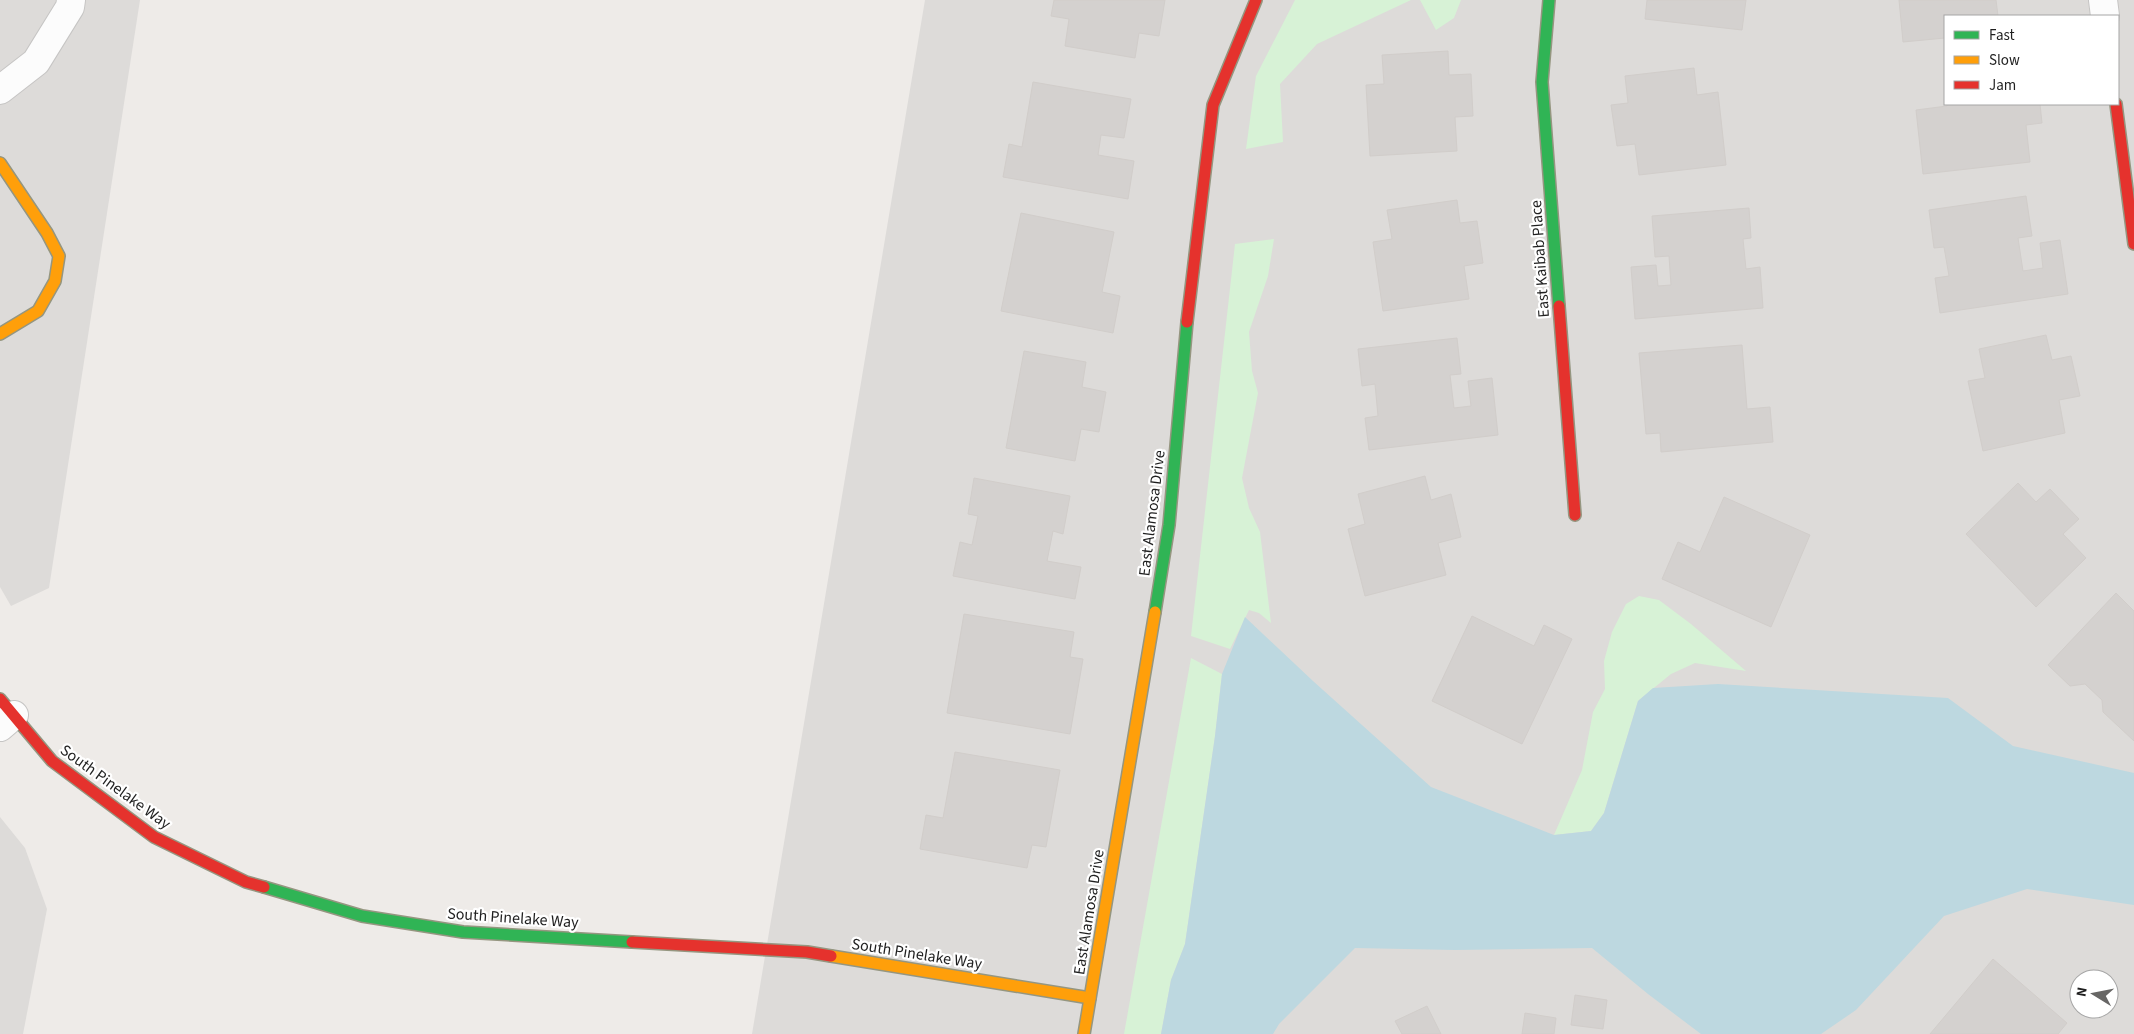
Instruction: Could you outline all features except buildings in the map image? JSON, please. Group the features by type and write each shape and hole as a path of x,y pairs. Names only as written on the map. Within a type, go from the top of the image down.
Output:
{"street":[{"path":"0,90 36,62 70,7 71,0"},
{"name":"East Alamosa Drive","path":"1084,1034 1169,525 1191,283 1213,105 1256,0"},
{"name":"East Kaibab Place","path":"1549,0 1542,82 1575,515"},
{"path":"2103,0 2105,15"},
{"path":"2116,105 2134,244"},
{"path":"0,164 47,233 59,256 55,281 38,311 0,334"},
{"name":"South Pinelake Way","path":"5,714 52,761 154,837 246,882 362,916 463,932 807,952 1090,998"}],"shaded area":[{"path":"0,0 140,0 49,588 11,606 0,587"},
{"path":"925,0 2134,0 2134,1034 752,1034"},
{"path":"0,817 25,848 47,909 23,1034 0,1034"}],"green space":[{"path":"1295,0 1411,0 1317,44 1280,84 1283,142 1246,149 1256,76"},
{"path":"1420,0 1461,0 1454,18 1436,30"},
{"path":"1274,239 1268,276 1249,332 1252,371 1258,393 1242,478 1249,508 1260,532 1271,623 1259,613 1249,610 1230,649 1191,636 1235,244"},
{"path":"1639,596 1659,600 1691,624 1746,671 1695,663 1671,674 1638,701 1604,813 1591,831 1554,835 1582,770 1593,712 1605,689 1604,661 1612,632 1626,604"},
{"path":"1191,658 1222,674 1185,944 1171,980 1161,1034 1124,1034"}],"water":[{"path":"1245,617 1431,787 1554,835 1591,831 1604,813 1638,701 1653,688 1718,684 1948,698 2013,746 2134,773 2134,905 2027,889 1944,916 1856,1010 1821,1034 1701,1034 1592,948 1455,950 1355,948 1279,1024 1273,1034 1161,1034 1171,980 1185,944 1222,674"}],"traffic: fast":[{"path":"1549,0 1542,82 1559,306"},
{"path":"1155,612 1169,525 1187,322"},
{"path":"264,887 362,916 463,932 632,942"}],"traffic: slow":[{"path":"0,163 47,233 59,256 55,281 38,311 0,334"},
{"path":"1084,1034 1155,612"},
{"path":"831,956 1090,998"}],"traffic: jam":[{"path":"1187,322 1213,105 1256,0"},
{"path":"2116,105 2134,244"},
{"path":"1559,306 1575,515"},
{"path":"0,699 52,761 154,837 246,882 264,887"},
{"path":"632,942 807,952 831,956"}]}
